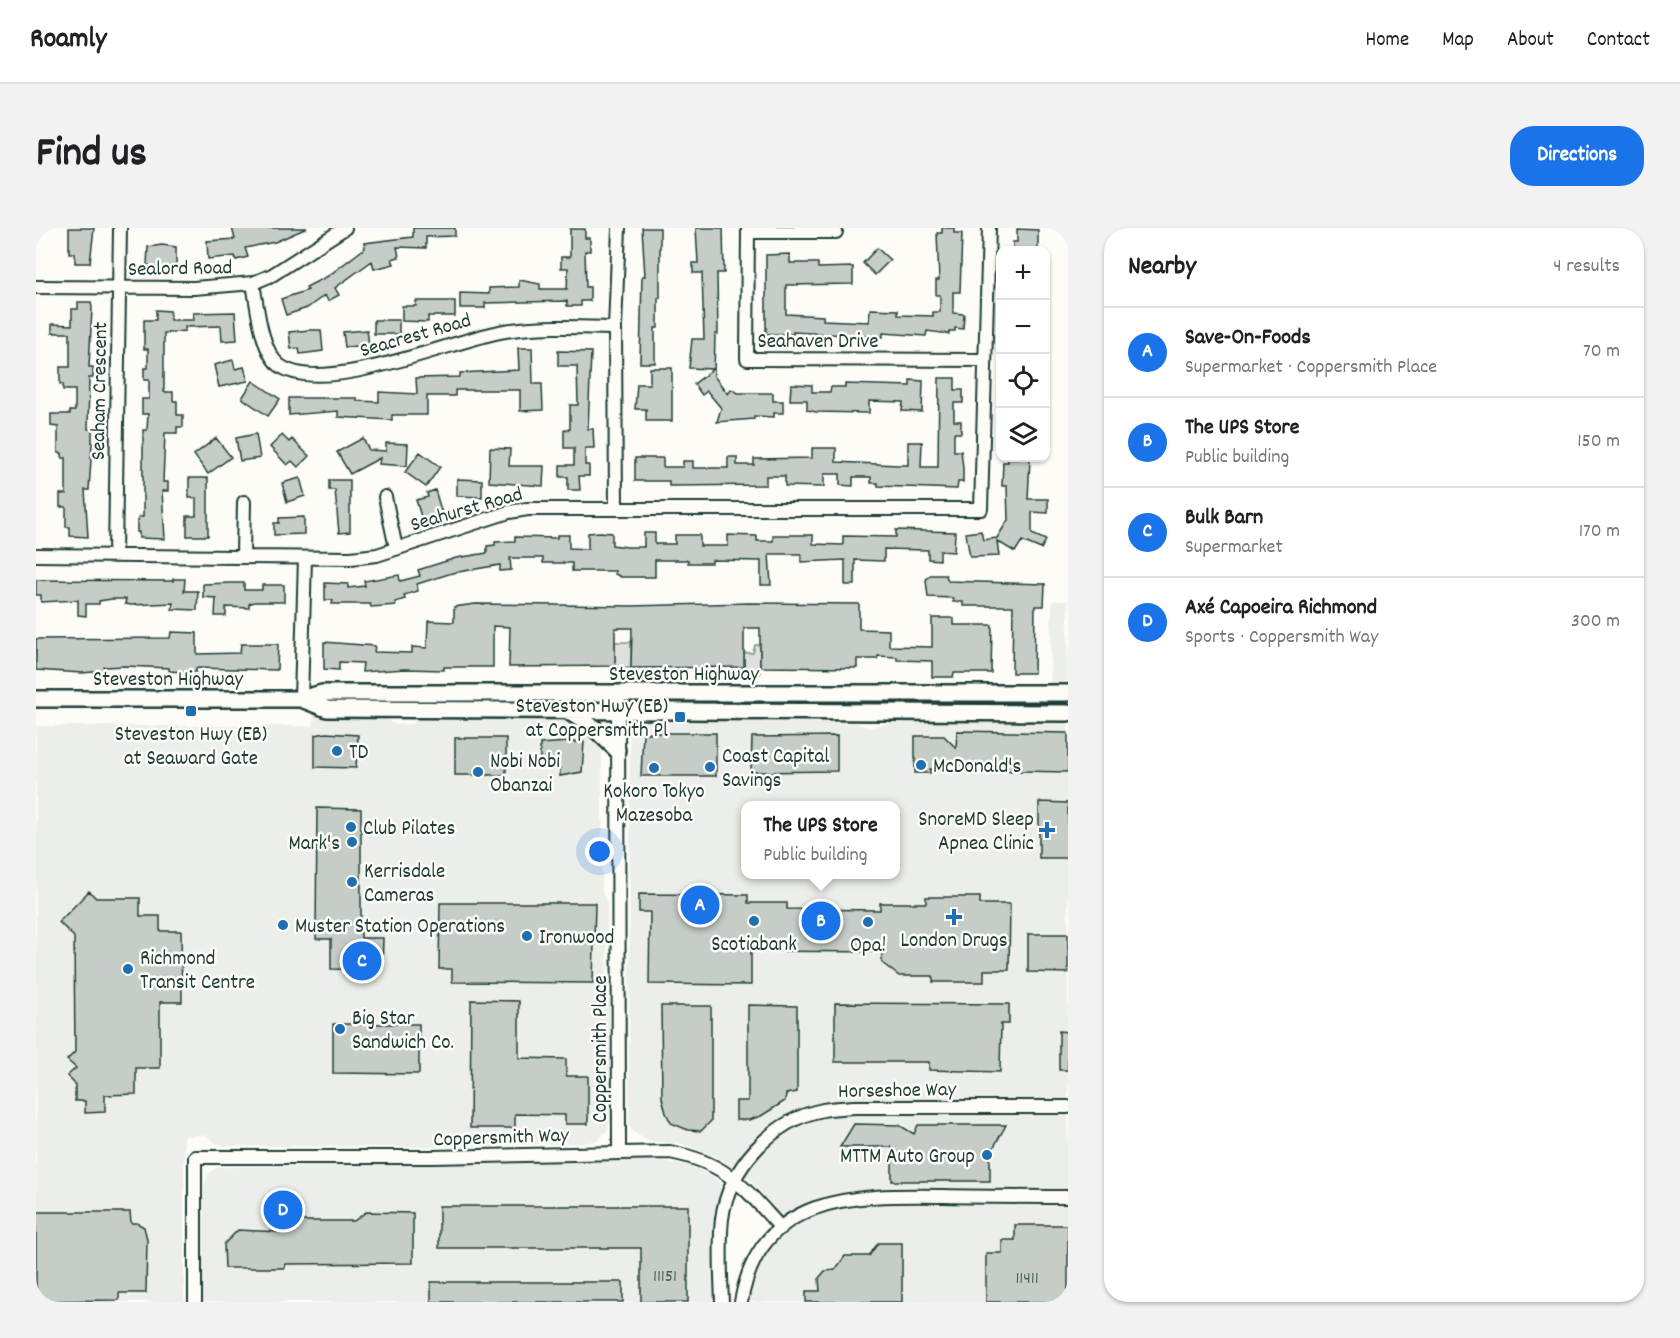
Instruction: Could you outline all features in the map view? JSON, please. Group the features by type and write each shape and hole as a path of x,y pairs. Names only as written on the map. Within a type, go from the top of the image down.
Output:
{"main road":[{"name":"Steveston Highway","path":"36,699 301,699 322,693 1068,693"},
{"name":"Steveston Highway","path":"301,699 327,709 1068,713"},
{"name":"Steveston Highway","path":"996,711 1068,703"},
{"path":"566,710 593,727 617,750"}],"street":[{"name":"Seaham Crescent","path":"115,555 120,228"},
{"name":"Sealord Road","path":"36,287 224,287 253,283 272,275 345,228"},
{"path":"616,509 615,328 619,228"},
{"path":"984,360 989,228"},
{"path":"748,230 836,232"},
{"name":"Seahaven Drive","path":"748,230 747,359 984,360"},
{"name":"Seacrest Road","path":"253,283 269,352 279,365 294,372 325,374 366,370 468,339 506,331 537,328 615,328"},
{"name":"Seahurst Road","path":"36,555 351,558 396,548 509,512 528,509 981,509 984,360"},
{"path":"385,497 396,548"},
{"path":"243,556 244,502"},
{"path":"301,699 305,558"},
{"name":"Coppersmith Place","path":"618,694 619,1152"},
{"name":"Horseshoe Way","path":"722,1302 722,1219 734,1177 744,1162 774,1134 795,1120 821,1110 855,1107 1068,1107"},
{"name":"Coppersmith Way","path":"195,1302 195,1157 434,1157 619,1152 678,1154 707,1163 734,1177 781,1228"},
{"path":"741,1302 755,1262 768,1241 781,1228 811,1209 840,1199 873,1196 1068,1197"}],"shaded area":[{"path":"1052,601 1068,601 1068,687 1050,687"},
{"path":"615,642 631,642 631,668 615,668"},
{"path":"755,645 760,645 760,674 744,674 744,653 753,653"},
{"path":"314,714 344,719 386,719 396,725 413,724 425,715 491,720 565,720 572,721 597,739 602,754 602,893 607,902 607,971 603,994 610,1001 610,1120 607,1130 598,1140 585,1143 423,1147 225,1146 213,1142 207,1135 184,1136 184,1302 36,1302 36,726 313,726"},
{"path":"698,716 766,722 857,723 869,728 889,723 894,719 973,718 1068,723 1068,1101 844,1100 814,1105 785,1117 790,1127 815,1116 840,1112 1068,1112 1068,1191 867,1191 843,1194 847,1204 1068,1203 1068,1302 746,1302 759,1266 777,1241 791,1228 751,1181 721,1159 683,1144 647,1141 632,1131 629,1124 630,728 637,717"},
{"path":"654,1160 692,1166 714,1177 721,1184 715,1228 715,1302 203,1302 204,1187 209,1173 217,1167"}],"building":[{"path":"69,228 94,228 90,263 75,263 75,253 69,253"},
{"path":"232,228 307,228 275,242 245,248 248,257 236,260 235,256 208,259 207,241 235,239"},
{"path":"413,228 455,228 455,236 426,237 426,248 397,247 399,257 392,259 394,264 374,269 372,261 335,288 339,295 328,301 325,295 307,308 286,315 281,299 308,290 306,287 328,276 365,248 364,243 413,237"},
{"path":"642,228 660,228 660,298 658,298 658,328 655,328 655,363 640,363 642,276 645,276"},
{"path":"696,228 723,228 724,273 717,273 718,334 715,334 714,376 728,394 731,389 738,393 773,393 773,401 783,401 783,413 774,413 774,417 754,416 754,419 717,422 721,408 707,391 702,395 694,384 713,369 689,368 692,339 704,339 702,273 693,273 693,263 698,263"},
{"path":"942,228 954,228 954,233 962,233 960,292 953,292 953,313 964,314 963,329 955,328 955,331 949,331 949,334 927,331 926,336 883,333 883,337 793,332 793,334 766,334 766,255 790,254 790,263 818,263 818,268 853,267 853,284 786,285 786,314 823,316 823,320 869,322 870,309 898,310 898,315 933,316 933,312 940,312 940,295 936,295 936,280 939,280 937,233 942,233"},
{"path":"570,229 585,229 585,238 590,238 590,251 585,251 586,287 590,287 590,301 581,301 581,306 567,306 567,301 485,303 485,308 460,308 460,293 489,294 489,288 519,287 519,280 540,284 540,289 567,289 568,268 561,268 561,257 570,257"},
{"path":"1017,229 1038,230 1038,246 1013,246 1013,242 1017,242"},
{"path":"162,245 176,247 176,265 162,268 147,265 148,247"},
{"path":"877,248 890,260 875,275 863,263"},
{"path":"416,301 455,301 455,316 428,316 428,322 402,321 402,306 416,306"},
{"path":"78,302 91,302 92,308 89,367 93,367 93,378 89,378 88,429 92,429 92,444 89,490 85,490 88,537 70,536 70,527 66,527 66,507 60,507 60,494 66,494 66,458 62,458 62,453 58,453 58,427 51,426 51,414 70,414 70,411 75,411 75,390 63,390 63,384 60,384 60,367 70,367 70,333 52,333 52,324 72,325 72,309 78,309"},
{"path":"156,310 170,311 170,320 194,320 193,313 235,312 237,340 222,341 221,326 185,327 185,331 164,333 164,392 173,392 173,401 177,401 177,415 183,415 183,427 177,427 177,433 165,433 163,482 168,482 168,491 162,491 165,539 139,538 139,532 137,532 137,521 139,517 143,517 143,430 147,430 148,414 142,414 142,399 149,399 149,380 144,380 144,368 148,368 148,349 144,349 144,320 156,320"},
{"path":"374,320 399,320 399,334 374,334"},
{"path":"321,330 323,351 300,354 299,348 291,349 289,332"},
{"path":"367,330 369,345 345,347 343,332"},
{"path":"518,348 532,348 533,384 542,384 543,410 520,411 520,390 455,390 455,396 427,396 427,415 392,415 392,420 338,417 338,411 289,415 289,398 357,398 357,401 379,402 379,392 417,394 416,378 460,377 460,373 519,370"},
{"path":"558,351 591,352 588,429 593,429 594,448 585,448 585,465 589,465 589,476 579,476 580,490 568,490 568,477 560,477 560,465 574,465 574,448 564,448 564,430 570,429 570,405 578,405 577,366 558,366"},
{"path":"233,360 235,369 244,367 248,381 219,387 214,365"},
{"path":"650,368 672,368 672,421 646,421 646,409 635,409 637,384 650,384"},
{"path":"939,378 955,378 955,390 963,390 963,403 954,403 954,421 961,421 961,433 954,433 954,451 961,451 963,468 963,482 958,482 957,489 878,486 878,483 871,483 871,477 853,477 853,486 840,485 840,474 824,474 824,487 785,486 785,476 766,476 766,485 669,486 669,481 635,481 635,458 663,458 663,467 683,467 683,461 693,461 693,468 728,468 728,457 737,457 737,465 754,465 754,459 812,458 812,448 836,448 836,462 908,465 908,442 922,442 921,467 938,467"},
{"path":"910,380 923,381 922,412 902,411 903,402 869,401 869,413 816,412 807,410 807,400 790,400 791,384 812,385 812,392 830,392 831,387 845,387 845,384 910,386"},
{"path":"253,381 280,399 268,416 242,398"},
{"path":"256,434 260,458 240,461 236,438"},
{"path":"282,435 289,442 292,439 309,456 298,467 292,461 287,465 270,447"},
{"path":"216,438 231,457 208,474 194,455"},
{"path":"363,438 369,450 386,451 386,443 408,444 407,466 379,464 380,458 350,474 337,452"},
{"path":"490,448 510,449 509,466 544,466 543,486 489,482"},
{"path":"420,452 440,467 426,487 405,472"},
{"path":"1003,462 1030,462 1028,499 1048,499 1048,513 1032,512 1032,534 1046,540 1041,549 1022,541 1015,552 997,541 999,556 970,557 966,533 981,531 983,540 997,538 1008,520 1007,486 1002,486"},
{"path":"189,478 208,478 208,536 187,536 187,516 196,516 196,498 189,498"},
{"path":"300,478 305,496 287,502 282,483"},
{"path":"457,479 482,480 482,497 457,496"},
{"path":"329,480 350,480 350,532 339,533 335,490 329,490"},
{"path":"435,490 443,517 423,523 416,500 428,497 427,493"},
{"path":"304,517 304,534 274,535 274,523 279,523 279,518"},
{"path":"896,530 955,532 954,552 940,551 940,560 928,559 928,550 884,549 884,561 855,560 855,585 845,585 845,560 801,562 801,554 769,554 771,585 761,585 761,561 712,560 712,563 688,563 688,560 655,560 655,577 621,577 615,574 615,571 572,571 572,563 543,563 543,558 510,558 511,570 500,571 500,565 452,573 417,584 418,591 404,595 405,599 395,602 396,605 371,607 370,604 332,604 333,600 325,600 325,583 348,584 348,588 365,586 364,581 399,575 400,581 420,576 418,570 456,558 487,553 487,546 495,545 495,542 515,541 515,537 557,538 557,535 569,535 569,548 588,549 588,533 600,532 612,533 612,545 627,547 644,547 644,533 655,533 655,544 675,544 675,535 700,535 700,546 728,546 728,535 757,536 757,541 773,541 773,535 813,535 813,544 843,545 843,536 896,537"},
{"path":"930,575 946,575 948,581 1045,584 1044,606 1035,606 1034,673 1012,673 1013,606 963,606 963,602 953,602 953,598 928,597 926,580"},
{"path":"173,579 185,579 184,591 198,591 197,610 172,609 173,603 131,605 125,604 126,599 112,599 99,601 99,604 86,604 86,616 78,615 78,600 41,602 41,595 36,595 36,580 173,581"},
{"path":"244,583 244,590 262,590 262,585 284,585 284,602 254,602 249,604 249,608 226,607 226,616 215,616 216,598 203,597 203,584"},
{"path":"749,603 859,604 859,629 889,630 889,646 932,647 932,618 954,618 954,625 992,625 991,673 954,673 953,677 932,677 932,661 897,660 897,657 878,656 877,659 857,659 857,668 760,667 760,628 744,628 744,667 631,668 632,628 615,628 615,666 509,667 510,627 493,626 493,667 444,667 444,670 405,669 362,672 363,663 339,662 339,670 324,669 324,642 375,646 374,652 412,653 412,647 427,648 428,621 454,622 454,607 475,604 631,606"},
{"path":"171,632 197,633 197,654 240,653 241,644 278,644 277,670 196,668 196,672 182,672 169,671 169,668 125,666 104,667 104,671 82,673 36,670 36,639 170,638"},
{"path":"957,731 1068,733 1068,772 930,769 930,773 915,773 915,736 944,736 956,748"},
{"name":"TD","path":"326,733 358,735 356,768 315,767 315,735"},
{"path":"643,733 716,733 716,776 641,776"},
{"path":"837,736 837,771 751,772 752,737"},
{"path":"455,738 506,738 506,775 455,775"},
{"path":"584,742 582,772 560,776 560,768 540,768 540,744"},
{"path":"1039,802 1068,803 1068,858 1039,858"},
{"path":"317,808 361,809 361,938 383,938 382,970 331,969 331,939 316,939"},
{"name":"Richmond Transit Centre","path":"89,891 96,898 140,898 140,916 160,916 160,931 181,931 182,1002 160,1002 160,1068 136,1068 136,1094 105,1095 105,1112 85,1113 85,1101 75,1101 75,1084 67,1076 76,1068 67,1060 75,1052 74,937 59,922"},
{"path":"639,894 748,895 748,903 787,903 787,909 880,910 880,903 926,903 926,897 980,897 980,904 1010,904 1009,970 984,970 984,982 933,982 933,976 899,976 882,963 882,952 751,951 751,985 649,984 650,912 639,912"},
{"path":"440,903 595,903 593,983 452,982 452,969 439,969"},
{"path":"1028,934 1068,934 1068,973 1028,972"},
{"path":"471,1000 519,1001 519,1058 566,1059 566,1076 588,1076 588,1124 565,1124 565,1115 515,1114 515,1128 470,1128"},
{"path":"835,1003 1009,1004 1009,1024 1001,1024 1000,1072 929,1070 929,1062 835,1062"},
{"path":"748,1005 797,1006 797,1092 786,1094 785,1101 761,1116 749,1120 736,1120 736,1101 748,1101"},
{"path":"661,1006 711,1006 711,1121 701,1131 688,1130 671,1123 666,1113 662,1098"},
{"path":"333,1024 419,1024 419,1074 333,1073"},
{"path":"1059,1031 1068,1032 1068,1070 1059,1070"},
{"path":"854,1124 899,1125 914,1134 918,1125 1006,1125 990,1154 990,1181 892,1181 892,1147 840,1147"},
{"path":"439,1206 688,1206 688,1302 641,1302 641,1248 439,1248"},
{"path":"36,1212 130,1212 131,1223 144,1227 147,1239 146,1293 119,1293 119,1300 36,1301"},
{"path":"366,1212 413,1213 413,1263 285,1264 284,1268 225,1268 224,1244 238,1230 282,1232 295,1221 354,1221"},
{"path":"1015,1225 1068,1225 1068,1302 986,1302 986,1253 1002,1253 1002,1240 1015,1240"},
{"path":"878,1243 902,1243 902,1302 806,1302 806,1291 820,1291 819,1278 825,1271 835,1270 845,1256 869,1256"},
{"path":"431,1282 623,1282 623,1302 431,1302"}],"place":[{"name":"Steveston Hwy (EB) at Seaward Gate","path":"191,711"},
{"name":"Steveston Hwy (EB) at Coppersmith Pl","path":"680,717"},
{"name":"TD","path":"337,751"},
{"name":"McDonald's","path":"921,765"},
{"name":"Coast Capital Savings","path":"710,767"},
{"name":"Kokoro Tokyo Mazesoba","path":"654,768"},
{"name":"Nobi Nobi Obanzai","path":"478,772"},
{"name":"Club Pilates","path":"351,827"},
{"name":"SnoreMD Sleep Apnea Clinic","path":"1047,830"},
{"name":"Mark's","path":"352,842"},
{"name":"Kerrisdale Cameras","path":"352,882"},
{"name":"Save-On-Foods","path":"700,905"},
{"name":"London Drugs","path":"954,917"},
{"name":"Scotiabank","path":"754,921"},
{"name":"The UPS Store","path":"821,921"},
{"name":"Opa!","path":"868,922"},
{"name":"Muster Station Operations","path":"283,925"},
{"name":"Ironwood","path":"527,936"},
{"name":"Bulk Barn","path":"362,961"},
{"name":"Richmond Transit Centre","path":"128,969"},
{"name":"Big Star Sandwich Co.","path":"340,1029"},
{"name":"MTTM Auto Group","path":"987,1155"},
{"name":"Axé Capoeira Richmond","path":"283,1210"}]}
